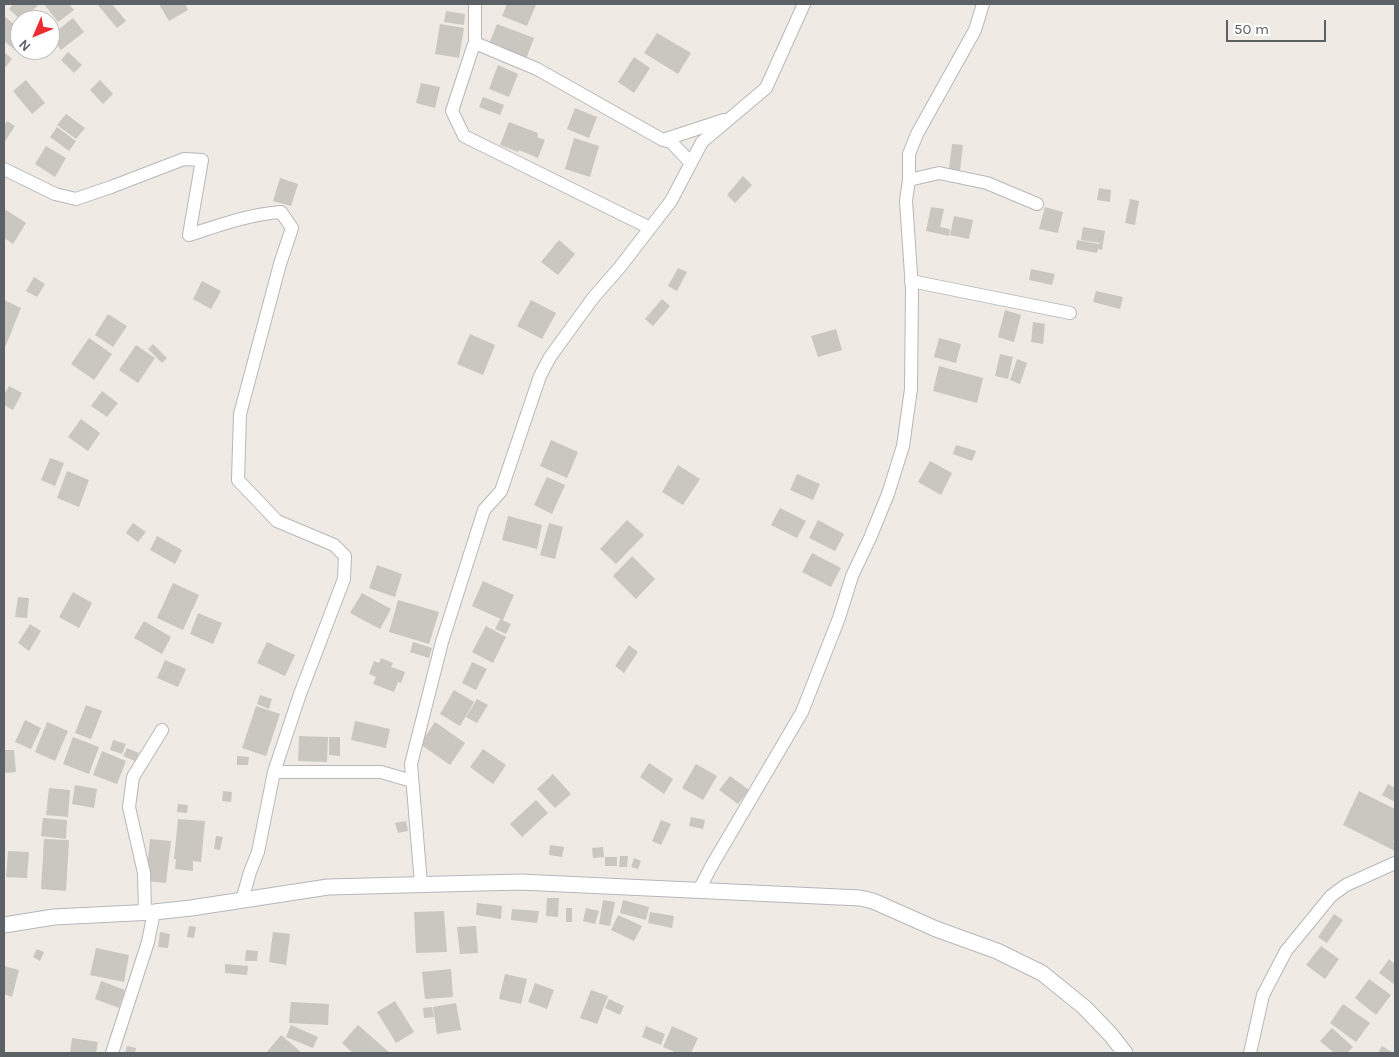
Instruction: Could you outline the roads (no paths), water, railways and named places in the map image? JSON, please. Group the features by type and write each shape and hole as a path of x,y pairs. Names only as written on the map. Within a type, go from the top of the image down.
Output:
{"street":[{"path":"475,4 475,43 452,111 464,136 650,228"},
{"path":"420,884 411,764 442,642 484,510 501,490 540,376 550,357 593,298 620,267 671,201 702,142 766,88 804,4"},
{"path":"699,890 802,712 839,618 852,576 888,494 903,446 911,389 911,281 906,201 910,154 917,134 975,30 983,4"},
{"path":"475,43 537,69 663,140 671,142 691,162"},
{"path":"663,140 732,117"},
{"path":"4,169 55,194 76,199 184,160 202,160 189,235 241,218 269,212 281,212 292,228 280,264 240,414 238,480 277,521 334,545 345,556 344,579 300,694 274,772 258,852 242,900"},
{"path":"909,180 939,174 987,183 1036,204"},
{"path":"911,281 1070,313"},
{"path":"112,1053 148,942 150,913 144,873 129,807 133,777 162,730"},
{"path":"274,772 381,772 412,781"},
{"path":"1250,1053 1263,995 1286,951 1338,890 1395,863"},
{"path":"4,925 54,918 150,913 328,886 520,882 860,898 873,901 936,929 997,951 1042,974 1084,1007 1111,1035 1125,1053"}]}
